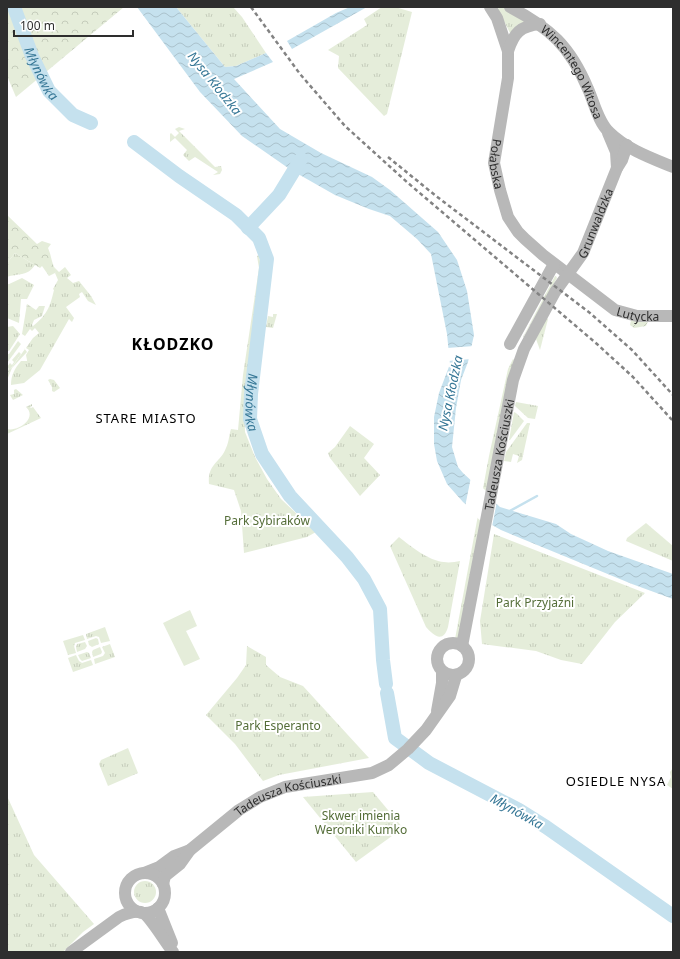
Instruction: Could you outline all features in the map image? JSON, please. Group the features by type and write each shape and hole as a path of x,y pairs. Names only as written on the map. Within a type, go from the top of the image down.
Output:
{"street":[{"name":"Połabska","path":"490,7 497,18 508,51 508,78 495,156 495,170 508,217 514,227 525,239 567,274"},
{"name":"Wincentego Witosa","path":"510,7 540,24 555,37 573,59 583,78 598,114 608,132 627,145 673,167"},
{"path":"508,51 519,32 531,25 540,24"},
{"name":"Grunwaldzka","path":"608,132 616,152 617,168"},
{"name":"Grunwaldzka","path":"567,274 583,253 627,145"},
{"path":"510,344 554,264"},
{"name":"Lutycka","path":"567,274 615,310 637,316 673,316"},
{"name":"Tadeusza Kościuszki","path":"462,646 513,380 524,349 555,292 567,274"},
{"path":"437,713 442,683 442,672 437,662 439,651 442,647 449,643 462,646 468,653 469,662 466,670 456,676 451,676 442,672"},
{"path":"437,713 450,696 456,676"},
{"name":"Tadeusza Kościuszki","path":"163,884 165,876 180,864 190,850 240,810 255,800 270,792 285,787 372,773 384,768 396,760 418,739 437,713"},
{"name":"Tadeusza Kościuszki","path":"144,873 159,867 174,856 190,850"},
{"path":"71,952 119,917 131,913 152,912 158,908 163,902 165,892 163,884 156,876 144,873 136,875 129,881 125,890 126,899 124,909 119,917"},
{"path":"126,899 133,908 142,912 174,952"},
{"path":"158,908 174,952"}],"green space":[{"path":"7,7 124,7 16,97 7,76"},
{"path":"176,7 233,7 242,17 266,53 236,66 225,67"},
{"path":"382,7 395,7 412,12 387,114 384,116 338,68 339,56 328,50 367,25 364,19"},
{"path":"499,7 502,7 526,21 510,33 498,9"},
{"path":"179,127 185,129 179,131 215,167 221,166 222,170 220,174 213,175 218,172 195,157 189,161 183,155 187,150 175,138 170,142 170,134 171,133 175,137 179,133 175,129"},
{"path":"7,215 37,244 42,241 51,244 48,248 57,272 49,276 42,266 40,268 15,253 7,263"},
{"path":"15,253 35,265 26,273 7,277 7,263"},
{"name":"Park Sybiraków","path":"259,255 261,267 244,398 245,432 255,457 267,479 281,499 316,532 307,537 244,553 241,511 234,490 209,484 209,477 212,468 224,453 231,429 238,430 243,375 259,268 257,256"},
{"path":"54,267 59,272 65,267 71,275 67,278 73,283 79,281 96,305 88,301 82,292 79,294 80,297 66,307 74,318 72,322 69,319 40,370 24,383 11,385 11,381 17,366 21,361 27,361 26,355 29,350 26,348 33,338 39,333 35,328 32,331 30,329 25,336 22,334 27,304 36,310 39,306 45,306 42,316 34,320 33,326 45,314 51,301 53,289 58,280"},
{"path":"555,276 557,278 523,338 523,337"},
{"path":"22,278 34,285 27,299 21,299 19,323 7,318 7,285"},
{"path":"273,314 277,314 273,328 266,327 268,316 273,317"},
{"path":"545,317 548,319 540,350 536,339"},
{"path":"631,320 648,321 646,326 634,328 630,325"},
{"path":"13,326 20,334 9,351 7,351 7,327"},
{"path":"18,341 21,344 7,363 7,354 9,354"},
{"path":"25,349 27,352 12,368 7,380 7,374"},
{"path":"19,352 21,354 7,374 7,370 9,369 7,367 10,363 12,365 14,362 12,360"},
{"path":"513,359 458,640 455,639 489,456 508,369"},
{"path":"48,380 54,380 60,388 54,392 52,391 52,387"},
{"path":"16,389 23,395 13,400 10,395 14,394 14,390"},
{"path":"516,402 538,406 535,419 528,418 515,406"},
{"path":"32,404 30,407 33,407 41,418 7,434 7,429 21,426 28,420 30,416 26,407"},
{"path":"514,412 524,421 509,440"},
{"path":"527,423 530,423 522,460 517,463 519,456 513,454 511,462 504,461 506,452"},
{"path":"350,426 374,444 364,458 380,475 360,496 330,458 328,453 335,447"},
{"path":"646,523 673,546 673,561 626,541 627,538"},
{"name":"Park Przyjaźni","path":"494,534 645,593 615,622 582,664 561,660 536,651 482,644 480,621"},
{"path":"399,537 432,559 446,562 460,561 448,627 446,632 441,637 432,633 426,627 390,546"},
{"path":"190,610 197,626 186,631 200,659 184,666 163,623"},
{"path":"105,627 110,641 101,643 99,637 96,636 87,639 86,634"},
{"path":"83,635 85,640 75,643 74,646 76,653 68,655 63,641"},
{"path":"96,638 98,639 99,644 92,647 89,645 88,641"},
{"path":"85,642 87,646 85,649 77,652 77,644"},
{"path":"110,644 115,657 95,664 94,659 103,656 105,653 102,647"},
{"name":"Park Esperanto","path":"247,646 266,657 266,665 280,677 303,686 369,758 279,775 263,781 235,744 206,715 246,665"},
{"path":"100,647 102,652 101,654 93,657 93,650"},
{"path":"87,652 91,658 82,661 78,655"},
{"path":"76,655 82,663 91,660 93,665 73,672 68,658"},
{"path":"128,748 138,773 108,786 99,764 101,760"},
{"path":"673,768 673,789 667,785 671,777 670,772"},
{"name":"Skwer imienia Weroniki Kumko","path":"373,792 403,828 356,862 303,797"},
{"path":"7,796 34,855 94,924 83,932 63,952 7,952"},
{"path":"145,881 153,884 156,892 153,900 145,903 137,900 134,892 137,884"}],"water":[{"name":"Nysa Kłodzka","path":"137,7 176,7 225,67 236,66 266,53 273,62 234,79 280,129 321,153 372,177 390,190 438,232 457,260 467,291 474,335 468,362 461,380 456,408 452,447 458,467 500,507 556,524 571,534 608,551 673,574 673,599 632,584 501,530 483,520 463,502 447,484 437,461 434,444 434,417 439,393 450,364 447,334 431,254 417,239 390,216 335,195 291,170 242,136 200,92"},
{"path":"350,7 367,7 292,49 287,41 336,13"}],"pier":[{"path":"474,346 471,359 448,361 447,348"},
{"path":"471,477 497,501 492,527 482,522 465,507"}],"waterway":[{"name":"Młynówka","path":"14,7 32,56 49,91 73,115 91,123"},
{"name":"Młynówka","path":"134,142 179,176 236,215 259,238 267,259 251,394 250,419 262,454 290,496 347,557 364,579 380,609 386,684"},
{"path":"248,228 279,195 301,159"},
{"path":"508,512 537,496"},
{"name":"Młynówka","path":"387,693 395,738 429,763 519,810 546,827 673,916"}],"railway":[{"path":"251,7 300,74 345,126 408,183 597,344 633,377 673,421"},
{"path":"388,157 436,196 590,313 632,350 673,395"}],"district":[{"name":"KŁODZKO","path":"173,344"},
{"name":"STARE MIASTO","path":"146,418"},
{"name":"OSIEDLE NYSA","path":"616,781"}]}
